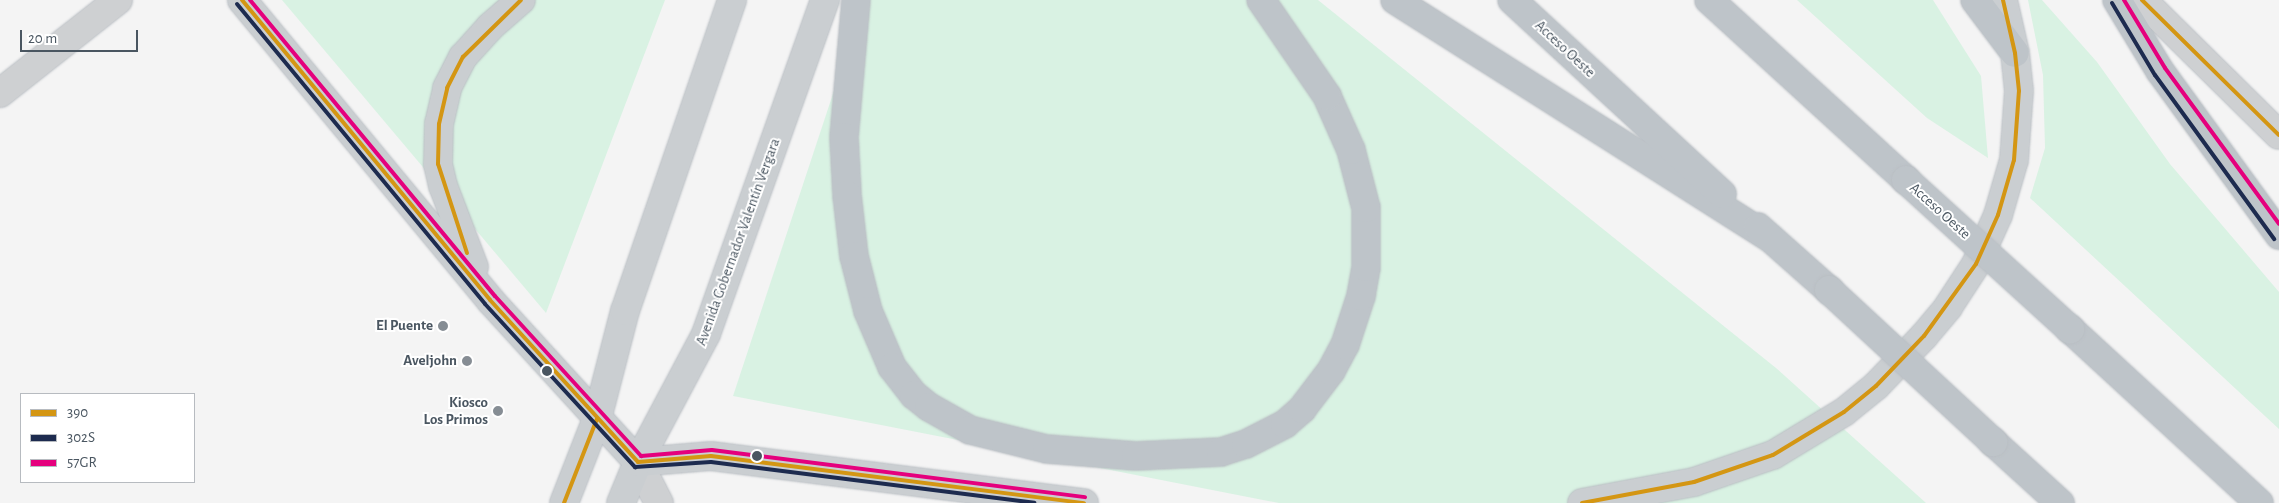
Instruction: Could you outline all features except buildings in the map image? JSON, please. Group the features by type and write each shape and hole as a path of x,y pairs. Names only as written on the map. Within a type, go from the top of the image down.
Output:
{"highway":[{"path":"856,0 844,137 847,195 854,256 868,311 892,367 922,401 970,430 1047,449 1136,456 1222,452 1269,434 1285,424 1302,409 1331,371 1350,331 1362,296 1366,267 1366,208 1354,159 1327,96 1261,0"},
{"path":"1394,0 1771,239"},
{"name":"Acceso Oeste","path":"1512,0 2060,503"},
{"name":"Acceso Oeste","path":"1709,0 2259,503"},
{"path":"1975,0 2015,53"},
{"path":"2117,0 2160,71 2279,235"}],"main road":[{"path":"242,0 490,300 638,462 712,456 979,497 1084,503"},
{"path":"490,300 461,240 443,186 438,164 439,124 447,88 463,57 490,27 521,0"},
{"path":"564,503 597,418 625,311 732,0"},
{"name":"Avenida Gobernador Valentín Vergara","path":"621,503 638,462 706,334 825,0"},
{"path":"1582,503 1694,482 1773,455 1836,417 1904,358 1948,306 1976,264 1998,215 2017,139 2019,91 2015,53 2003,0"}],"street":[{"path":"0,94 118,0"},
{"path":"2142,0 2276,124"},
{"path":"638,462 659,503"}],"green space":[{"path":"282,0 665,0 546,313"},
{"path":"864,0 1318,0 1776,368 1926,503 1279,503 733,396"},
{"path":"1797,0 1933,0 1981,76 1988,158 1927,118"},
{"path":"2028,0 2042,0 2097,62 2170,164 2279,292 2279,429 2030,198 2045,148 2043,75"}],"transit line":[{"name":"390","path":"242,0 490,300 638,462"},
{"name":"57GR","path":"250,0 495,296 641,456 712,450 1085,497"},
{"name":"390","path":"467,253 438,164 439,124 447,88 463,57 521,0"},
{"name":"390","path":"1582,503 1694,482 1773,455 1844,412 1876,386 1924,336 1976,264 1998,215 2014,160 2019,91 2015,53 2003,0"},
{"name":"57GR","path":"2124,0 2165,68 2279,224"},
{"name":"390","path":"2142,0 2279,135"},
{"name":"302S","path":"2112,3 2155,75 2274,239"},
{"name":"302S","path":"237,4 485,304 635,467 711,462 1034,503"},
{"name":"390","path":"564,503 597,419"},
{"name":"390","path":"638,462 711,456 1084,503"}],"place":[{"name":"El Puente","path":"443,326"},
{"name":"Aveljohn","path":"467,361"},
{"name":"Kiosco Los Primos","path":"498,411"}]}
